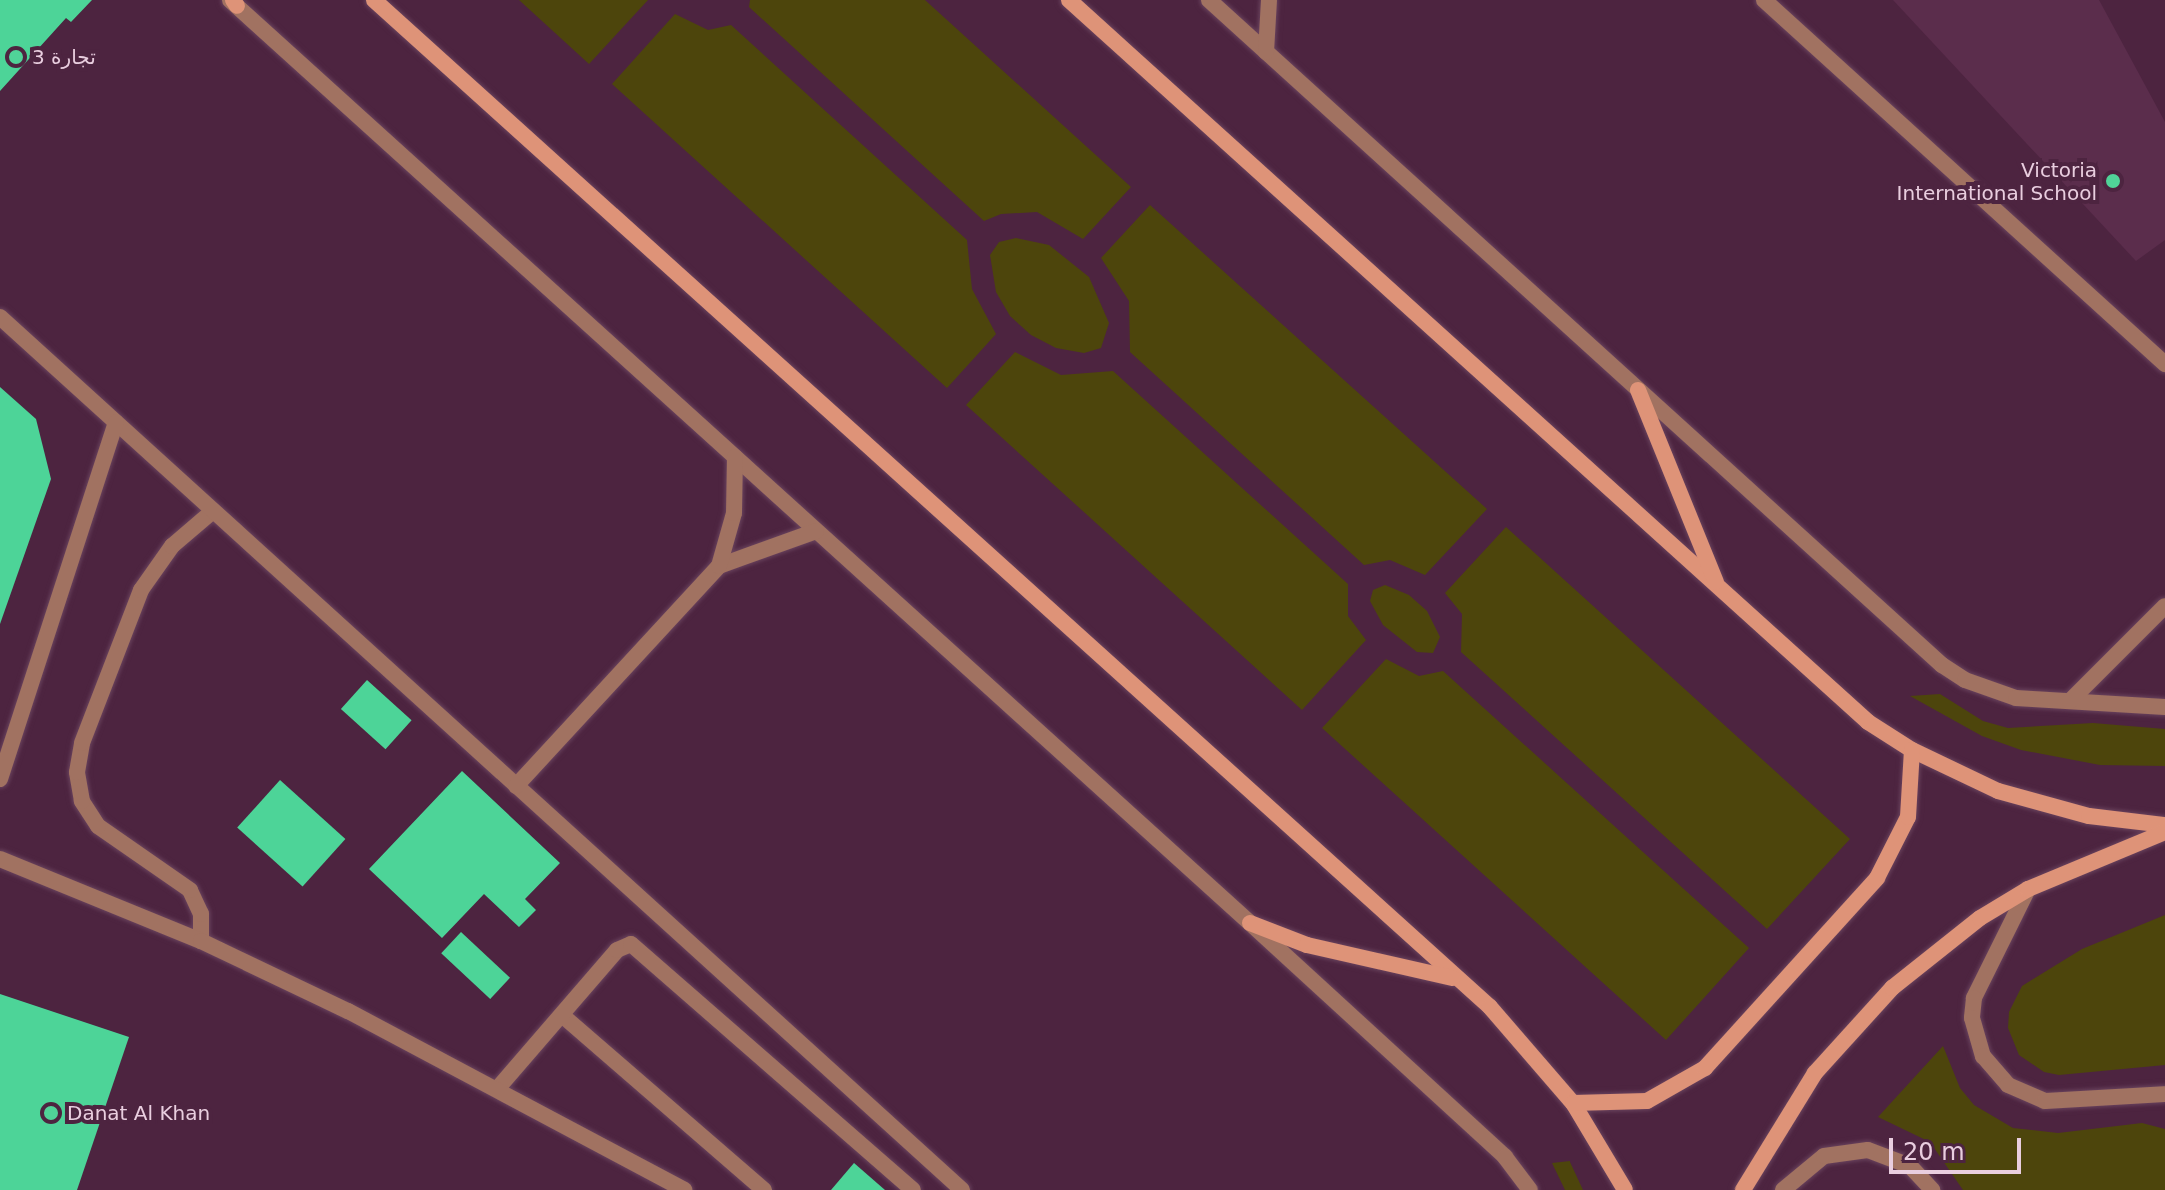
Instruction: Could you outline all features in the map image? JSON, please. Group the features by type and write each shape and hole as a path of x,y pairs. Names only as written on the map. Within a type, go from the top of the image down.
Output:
{"street":[{"path":"374,0 1458,979 1519,1038 1573,1103 1625,1190"},
{"path":"1069,0 1828,690 1912,750 1998,791 2043,805 2165,825"},
{"path":"1209,0 1942,665 1990,691 2070,701 2165,707"},
{"path":"1266,52 1269,0"},
{"path":"1764,0 2165,364"},
{"path":"233,2 1250,923 1505,1157 1530,1190"},
{"path":"0,317 962,1190"},
{"path":"1638,390 1720,590"},
{"path":"0,779 116,422"},
{"path":"516,786 719,566 734,513 735,457"},
{"path":"201,941 201,914 190,890 98,826 82,801 77,772 82,743 141,590 172,546 213,511"},
{"path":"719,566 816,531"},
{"path":"2070,701 2165,606"},
{"path":"1573,1103 1647,1101 1705,1068 1877,878 1908,817 1912,750"},
{"path":"1743,1190 1780,1122 1853,1027 1935,951 2028,889 2165,832"},
{"path":"0,859 201,941 498,1088 684,1190"},
{"path":"2028,889 1974,998 1972,1018 1983,1056 2008,1085 2045,1101 2165,1094"},
{"path":"1250,923 1307,945 1458,979"},
{"path":"498,1088 617,950 631,944 913,1190"},
{"path":"563,1016 764,1190"},
{"path":"1783,1190 1805,1167 1824,1156 1868,1150 1910,1166 1932,1190"}],"shaded area":[{"path":"519,0 648,0 589,64"},
{"path":"750,0 925,0 1131,187 1083,239 1037,212 1001,214 984,221 749,7"},
{"name":"Victoria International School","path":"1893,0 2099,0 2165,122 2165,240 2136,261"},
{"path":"675,14 708,30 731,25 967,240 972,289 996,334 947,388 612,84"},
{"path":"1150,205 1487,509 1425,575 1390,560 1364,565 1130,352 1129,301 1101,258"},
{"path":"1016,238 1049,245 1089,277 1109,323 1101,348 1084,353 1056,348 1031,335 1010,316 996,292 990,255 999,242"},
{"path":"1015,352 1061,375 1113,371 1348,584 1348,616 1366,640 1302,710 966,405"},
{"path":"1506,527 1850,839 1767,929 1461,652 1462,614 1445,593"},
{"path":"1385,585 1409,595 1427,611 1440,637 1433,653 1417,652 1383,625 1370,601 1373,590"},
{"path":"1386,659 1419,676 1443,671 1749,948 1666,1040 1322,728"},
{"path":"1940,694 1983,721 2008,728 2093,723 2165,729 2165,766 2100,765 2021,750 1982,736 1910,696"},
{"path":"2165,915 2165,1065 2059,1075 2044,1072 2019,1055 2008,1028 2009,1012 2022,986 2082,949"},
{"path":"1943,1046 1960,1088 1974,1105 2013,1128 2058,1133 2142,1123 2165,1129 2165,1190 1963,1190 1930,1142 1878,1117"},
{"path":"1570,1161 1583,1190 1565,1190 1552,1163"}],"building":[{"name":"تجارة 3","path":"0,0 92,0 71,22 66,18 0,91"},
{"path":"0,387 36,419 51,479 0,624"},
{"path":"367,680 412,720 385,749 341,709"},
{"path":"462,771 560,863 525,899 536,910 519,927 484,894 442,938 369,869"},
{"path":"280,780 345,839 303,886 237,828"},
{"path":"461,932 510,978 490,999 441,953"},
{"name":"Danat Al Khan","path":"0,994 129,1037 77,1190 0,1190"},
{"path":"854,1163 885,1190 831,1190"}],"place":[{"name":"تجارة 3","path":"16,57"},
{"name":"Victoria International School","path":"2113,181"},
{"name":"Danat Al Khan","path":"51,1113"}]}
